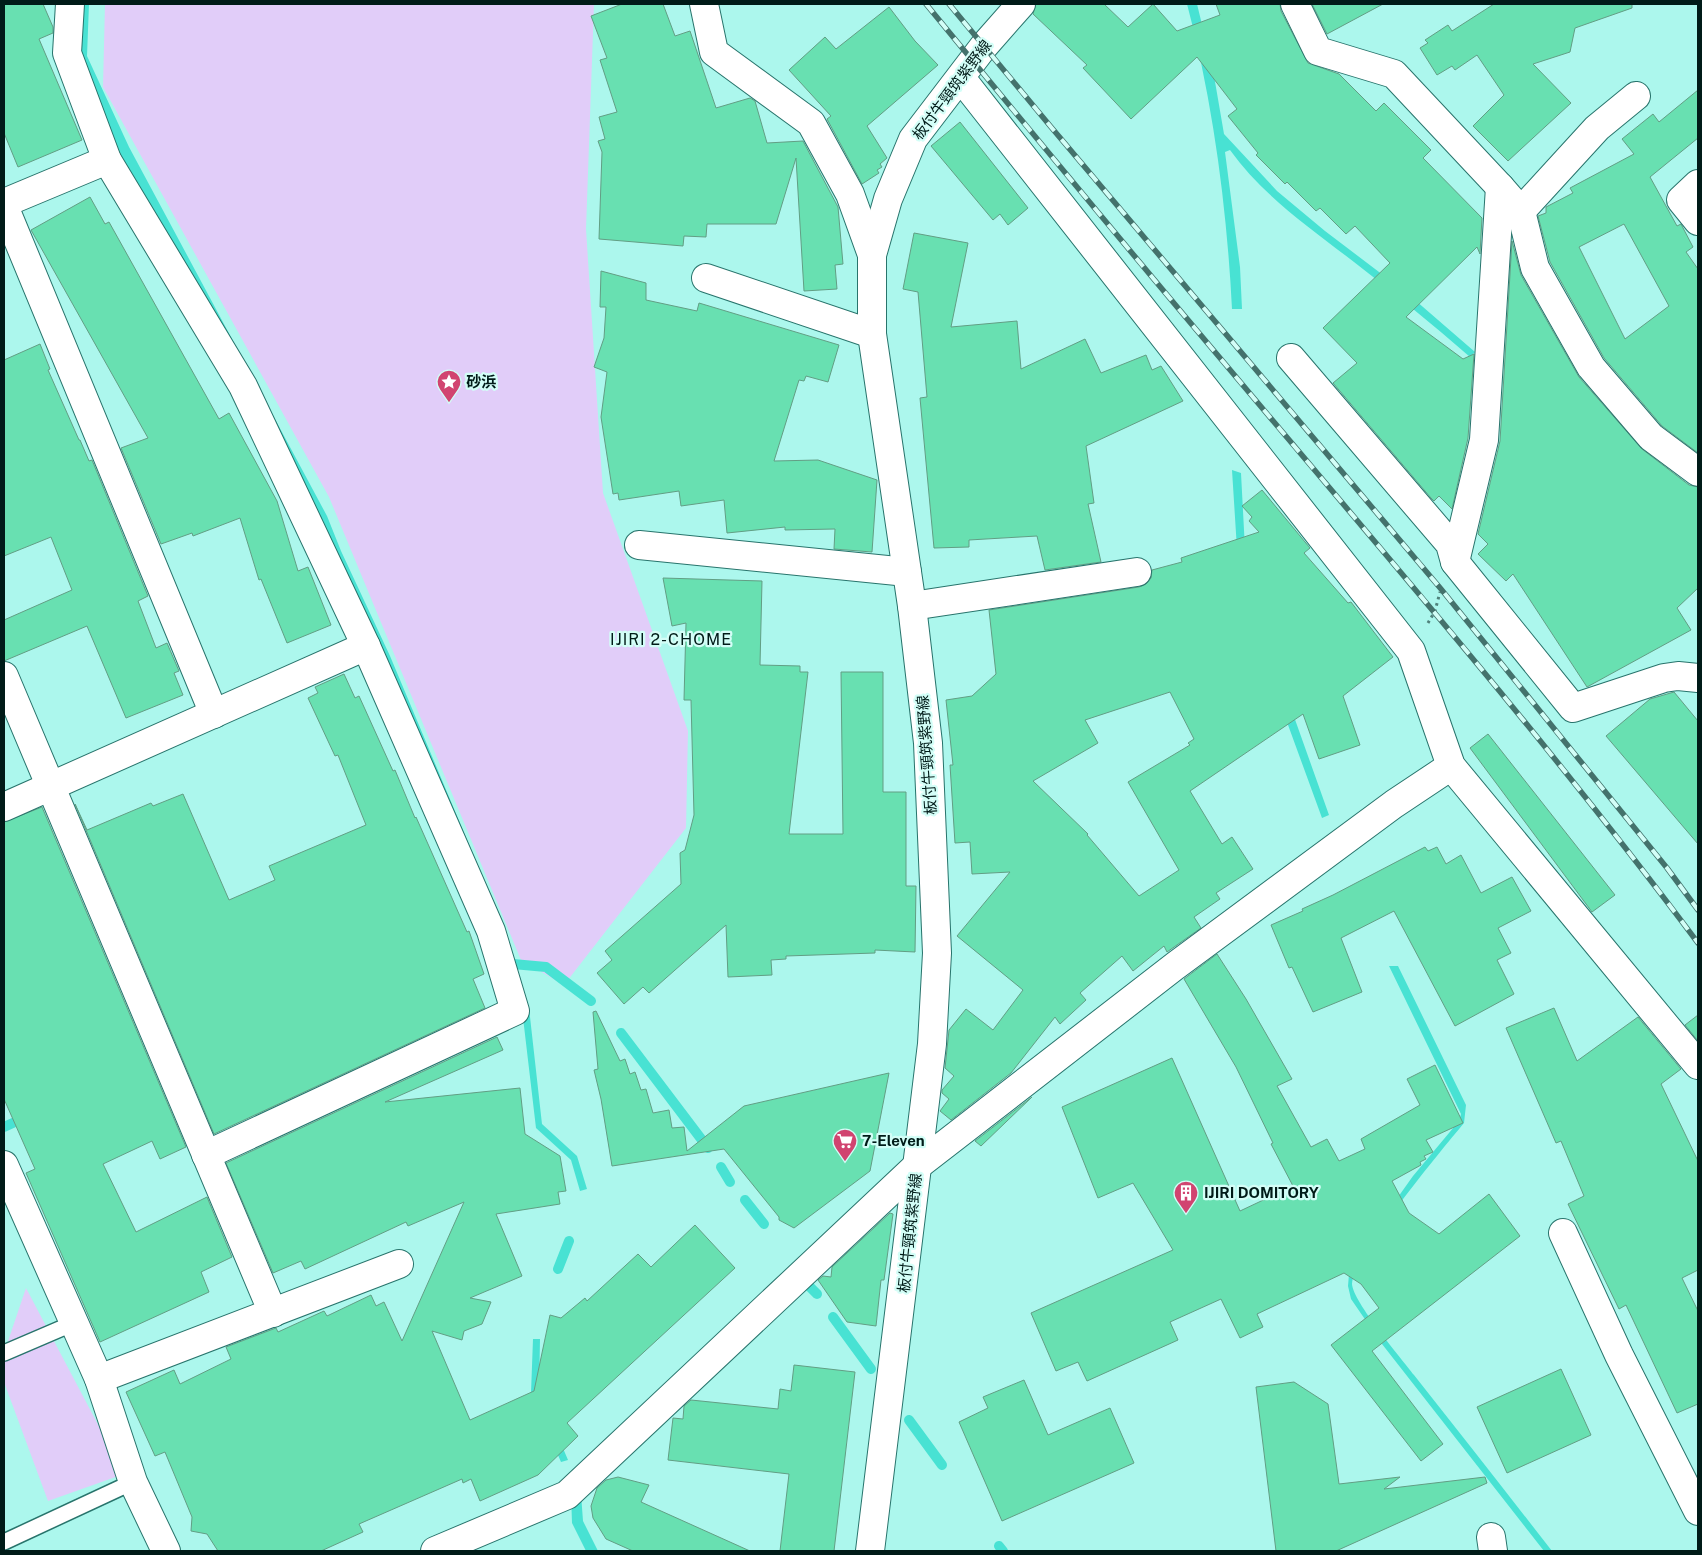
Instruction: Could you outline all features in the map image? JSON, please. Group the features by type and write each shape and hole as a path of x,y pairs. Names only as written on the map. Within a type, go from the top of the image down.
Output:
{"street":[{"path":"70,4 67,53 107,160 243,386 366,646 491,932 515,1011 206,1155"},
{"path":"704,4 714,52 811,123 850,194 872,255"},
{"name":"板付牛頸筑紫野線","path":"870,1551 933,1034 936,953 928,743 912,606 872,334 872,255 888,199 913,139 984,46 1021,4"},
{"path":"1295,4 1318,50 1394,74 1521,211 1535,268 1590,367 1650,437 1698,472"},
{"path":"960,78 1411,651 1451,766 1698,1065"},
{"path":"1521,211 1597,128 1636,96"},
{"path":"107,160 4,204 214,714"},
{"path":"1698,184 1680,200 1698,221"},
{"path":"1455,562 1484,440 1500,187"},
{"path":"706,278 872,334"},
{"path":"1290,358 1450,544 1455,562 1572,708 1664,678 1678,676 1698,678"},
{"path":"639,545 906,572"},
{"path":"912,606 1137,572"},
{"path":"4,807 366,646"},
{"path":"4,676 273,1313"},
{"path":"435,1551 567,1495 917,1166 1175,966 1394,804 1451,766"},
{"path":"4,1165 99,1379 133,1482 166,1551"},
{"path":"1563,1233 1619,1355 1698,1511"},
{"path":"99,1379 399,1264"}],"lane":[{"path":"4,1353 74,1323"},
{"path":"4,1542 133,1482"}],"path":[{"path":"1411,651 1434,611 1441,589 1455,562"}],"shaded area":[{"name":"砂浜","path":"105,4 594,4 586,229 603,493 688,731 686,828 564,985 521,960 329,497 103,87"},
{"path":"26,1288 124,1474 48,1501 4,1382 4,1353"}],"water":[{"path":"79,4 89,4 87,56 129,147 327,516 341,551 390,656 496,909 529,1008 542,1124 577,1156 587,1189 580,1191 571,1160 536,1128 522,1009 278,449 119,151 76,57"},
{"path":"1187,4 1197,4 1213,70 1224,134 1277,191 1325,231 1408,294 1475,352 1470,357 1272,197 1243,167 1230,150 1225,152 1240,267 1242,309 1232,309 1227,233 1217,155 1204,79"},
{"path":"1232,470 1241,473 1245,549 1266,638 1329,815 1322,818 1257,640 1237,549"},
{"path":"1389,966 1398,966 1466,1105 1464,1123 1400,1203 1367,1251 1356,1271 1352,1284 1354,1292 1360,1304 1379,1330 1552,1551 1544,1551 1382,1344 1351,1299 1348,1286 1349,1274 1359,1252 1413,1176 1459,1121 1461,1114"},
{"path":"533,1339 540,1339 539,1392 568,1460 561,1462 531,1393"},
{"path":"571,1494 581,1494 583,1521 598,1551 586,1551 572,1523"}],"building":[{"path":"4,4 43,4 53,27 53,33 39,39 82,140 18,167 4,133"},
{"path":"622,4 663,4 675,36 690,31 716,108 750,98 755,101 767,143 803,141 838,207 843,264 835,265 837,289 804,291 796,158 776,224 707,224 706,237 684,236 683,246 599,239 602,152 598,141 605,139 599,117 617,112 600,60 607,58 591,16"},
{"path":"1036,4 1104,4 1128,27 1153,4 1177,31 1220,15 1216,4 1280,4 1281,11 1308,63 1339,74 1376,111 1384,103 1431,150 1423,158 1482,218 1480,254 1477,247 1406,317 1463,359 1474,354 1468,438 1452,509 1439,496 1434,501 1431,498 1333,383 1357,363 1323,328 1390,263 1355,226 1346,234 1320,208 1316,211 1287,182 1285,184 1256,155 1258,153 1228,116 1237,109 1197,57 1131,119 1083,68 1087,65 1033,14"},
{"path":"1312,4 1383,4 1327,34"},
{"path":"1494,4 1632,4 1632,8 1575,28 1570,52 1533,64 1571,103 1508,161 1473,126 1504,95 1477,55 1455,70 1452,66 1437,75 1420,48 1428,43 1425,40 1448,25 1452,31"},
{"path":"889,7 915,41 938,65 867,126 887,158 880,164 882,167 877,170 879,173 862,184 827,119 831,116 789,70 825,37 836,49"},
{"path":"1698,90 1698,138 1650,177 1677,226 1681,224 1693,247 1686,252 1698,269 1698,453 1662,426 1604,358 1550,262 1538,216 1546,213 1546,207 1573,193 1570,188 1634,154 1622,139 1653,114 1659,122","holes":["1624,224 1669,306 1625,339 1579,247"]},
{"path":"960,122 1028,208 1008,225 1000,214 993,220 931,146"},
{"path":"90,197 105,224 109,222 219,419 229,413 277,501 298,571 308,567 331,625 287,643 261,579 259,580 240,518 193,536 192,533 161,544 121,448 148,438 31,230"},
{"path":"914,233 968,243 951,327 1017,321 1021,369 1085,339 1101,373 1146,355 1152,370 1161,366 1183,401 1086,446 1094,503 1088,504 1101,562 1045,570 1037,536 969,540 969,547 934,548 920,398 927,397 918,292 903,289"},
{"path":"1512,241 1521,275 1579,377 1642,449 1689,485 1698,487 1698,588 1677,608 1691,630 1587,687 1513,574 1506,581 1478,554 1488,544 1478,534 1500,441"},
{"path":"601,271 646,283 646,300 697,311 699,303 839,345 828,382 806,376 804,381 799,380 774,461 818,460 877,480 872,552 834,549 835,529 785,530 785,527 727,533 724,500 681,506 679,491 619,500 618,493 613,494 601,417 607,372 594,367 604,338 606,307 600,307"},
{"path":"40,344 50,369 48,370 89,461 92,460 148,596 138,601 156,648 167,643 179,671 174,673 183,695 126,718 87,626 4,661 4,620 72,590 51,537 4,556 4,360"},
{"path":"1262,490 1310,548 1304,553 1348,603 1351,602 1393,657 1343,696 1360,745 1319,759 1303,714 1190,791 1222,844 1232,837 1253,869 1216,893 1220,899 1194,917 1201,928 1167,952 1164,946 1133,971 1122,956 1080,993 1086,1000 1060,1024 1055,1017 1011,1073 951,1120 940,1111 949,1099 942,1093 942,1090 954,1076 945,1068 949,1030 966,1009 993,1030 1023,990 957,936 1010,872 972,874 970,842 955,843 950,765 953,765 946,700 972,696 996,674 989,610 1139,587 1146,584 1151,578 1152,570 1182,562 1181,558 1259,532 1249,521 1252,517 1242,506","holes":["1170,692 1194,739 1188,743 1190,745 1128,782 1179,870 1139,896 1088,834 1033,781 1098,743 1085,720"]},
{"path":"663,578 762,581 760,665 800,666 800,672 808,672 789,834 843,834 841,672 883,672 883,792 906,792 906,886 916,886 915,952 875,950 875,953 786,956 786,959 771,960 772,975 728,977 726,925 649,993 643,987 624,1004 597,973 612,960 605,951 681,884 680,853 685,850 694,815 691,700 684,700 686,623 672,626"},
{"path":"344,674 355,698 359,696 393,771 395,770 467,932 469,931 484,974 473,979 485,1008 214,1134 75,804 87,830 151,803 153,806 183,794 229,900 275,880 269,866 366,825 338,755 335,756 308,698 318,693 315,687"},
{"path":"1674,692 1698,721 1698,844 1606,736 1650,699"},
{"path":"1488,734 1615,895 1592,912 1470,748"},
{"path":"42,807 186,1147 160,1159 152,1141 103,1164 136,1232 207,1197 232,1257 201,1272 209,1292 100,1342 26,1173 35,1169 4,1099 4,822"},
{"path":"1425,847 1428,851 1437,847 1446,864 1461,855 1481,893 1512,877 1531,911 1498,928 1511,953 1497,960 1514,994 1455,1026 1394,911 1341,938 1362,992 1313,1012 1292,967 1289,968 1271,925 1303,911 1302,909"},
{"path":"1217,954 1246,999 1292,1079 1277,1086 1311,1147 1327,1139 1339,1161 1365,1149 1361,1139 1420,1105 1407,1079 1435,1065 1463,1123 1426,1140 1433,1152 1424,1156 1426,1159 1420,1162 1421,1165 1392,1181 1409,1213 1439,1234 1489,1194 1520,1236 1372,1351 1443,1444 1421,1461 1331,1345 1379,1308 1361,1284 1344,1273 1257,1314 1263,1327 1240,1338 1221,1299 1170,1322 1178,1340 1087,1381 1078,1362 1056,1371 1031,1313 1173,1250 1133,1183 1098,1198 1062,1107 1172,1058 1240,1211 1293,1186 1271,1144 1273,1143 1236,1067 1184,979"},
{"path":"1554,1008 1577,1061 1638,1017 1681,1069 1661,1084 1698,1161 1698,1270 1682,1278 1698,1311 1698,1404 1677,1413 1626,1305 1619,1309 1568,1204 1584,1196 1561,1141 1556,1143 1506,1028"},
{"path":"596,1011 620,1061 625,1059 630,1074 635,1072 641,1090 646,1089 653,1113 669,1110 672,1128 684,1127 687,1151 744,1106 889,1073 870,1171 794,1228 779,1220 779,1217 724,1149 612,1166 601,1099 594,1070 598,1069 593,1012"},
{"path":"1698,1015 1698,1041 1685,1025"},
{"path":"497,1037 503,1050 385,1102 520,1088 525,1134 560,1156 566,1191 558,1192 560,1204 496,1214 522,1276 470,1298 491,1302 482,1324 464,1331 462,1340 432,1331 470,1420 534,1391 550,1315 561,1318 585,1298 587,1301 638,1254 651,1267 695,1225 735,1268 567,1423 578,1436 538,1475 480,1501 471,1479 463,1483 462,1479 359,1524 363,1532 321,1551 218,1551 207,1534 191,1531 192,1517 165,1452 155,1456 126,1392 174,1370 180,1384 231,1359 226,1347 276,1328 278,1332 324,1311 327,1316 371,1295 376,1306 384,1302 402,1341 464,1202 408,1226 406,1222 305,1269 301,1261 273,1273 226,1163"},
{"path":"1032,1097 981,1146 975,1141"},
{"path":"890,1213 893,1214 884,1280 881,1280 876,1326 847,1322 818,1280 823,1276 831,1277 832,1267"},
{"path":"794,1365 855,1372 834,1551 780,1551 789,1474 668,1460 673,1418 683,1419 684,1406 691,1400 778,1409 780,1389 791,1391"},
{"path":"1561,1369 1591,1435 1507,1473 1477,1407"},
{"path":"1024,1380 1048,1435 1110,1408 1134,1463 1002,1521 959,1422 988,1408 983,1397"},
{"path":"1294,1382 1328,1404 1339,1484 1400,1477 1384,1489 1485,1477 1487,1483 1336,1551 1276,1551 1256,1387"},
{"path":"618,1477 649,1485 641,1502 750,1551 633,1551 606,1539 593,1518 591,1506 597,1488 606,1480"}],"waterway":[{"path":"513,964 546,967 591,1001"},
{"path":"621,1033 708,1148"},
{"path":"4,1127 26,1117"},
{"path":"721,1167 730,1182"},
{"path":"745,1200 764,1224"},
{"path":"558,1269 569,1241"},
{"path":"805,1282 817,1294"},
{"path":"833,1317 871,1369"},
{"path":"909,1420 942,1465"},
{"path":"999,1546 1003,1551"}],"railway":[{"path":"926,4 1469,654 1585,797 1698,943"},
{"path":"949,4 1441,589 1667,868 1698,910"}],"place":[{"name":"砂浜","path":"449,403"},
{"name":"7-Eleven","path":"845,1162"},
{"name":"IJIRI DOMITORY","path":"1186,1214"}],"district":[{"name":"IJIRI 2-CHOME","path":"671,639"}]}
